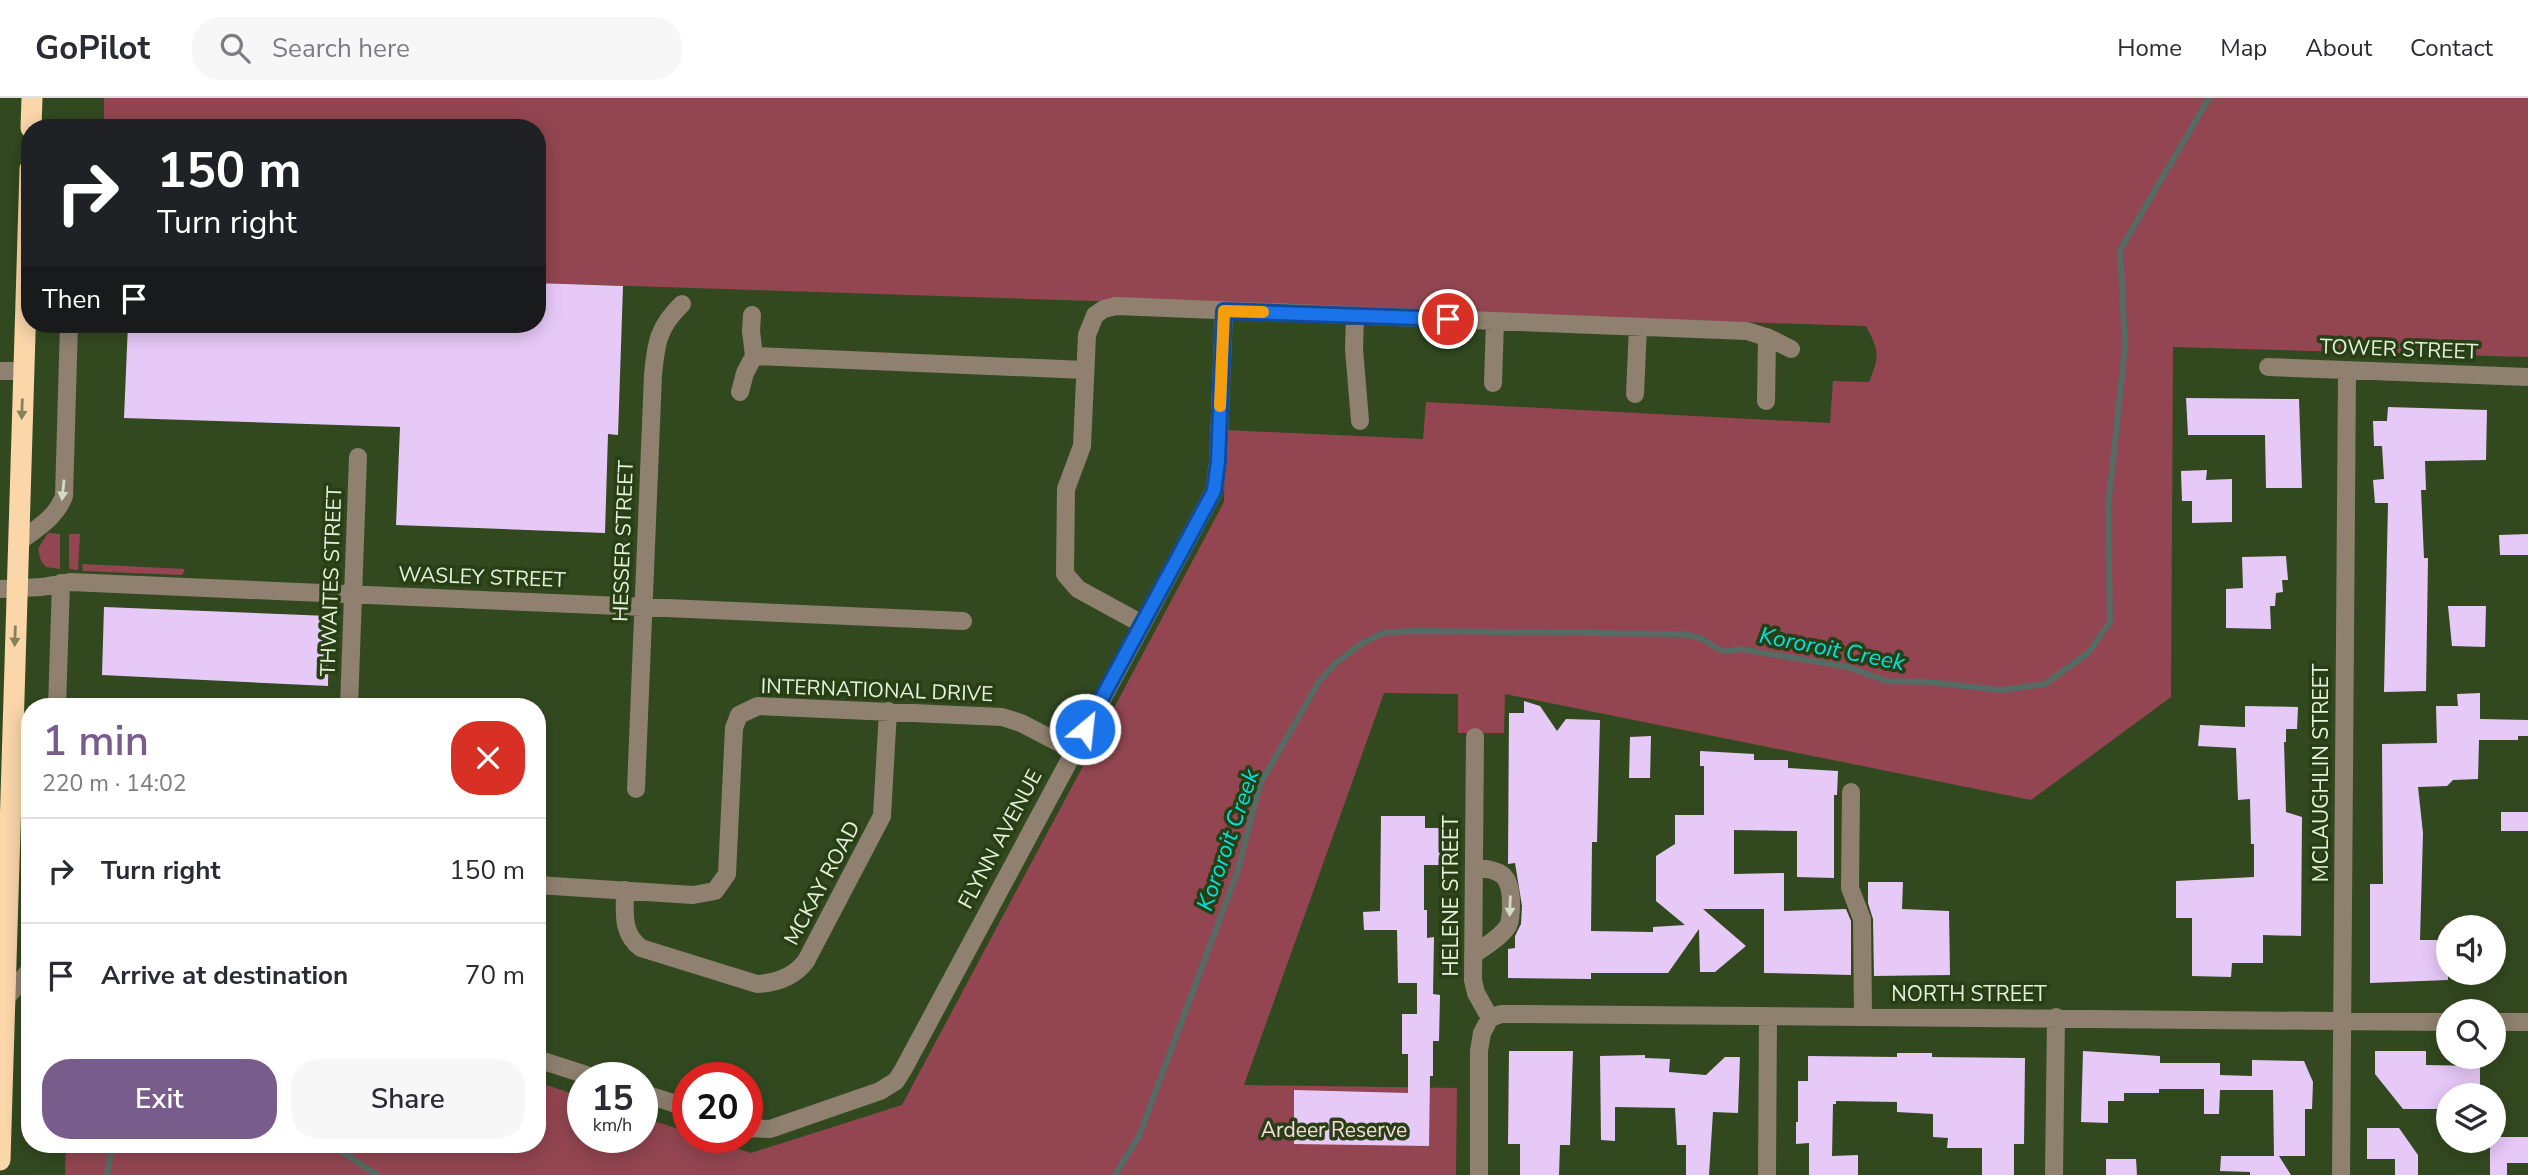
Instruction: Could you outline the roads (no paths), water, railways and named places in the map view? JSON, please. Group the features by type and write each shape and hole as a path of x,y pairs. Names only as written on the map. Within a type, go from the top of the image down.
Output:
{"highway":[{"path":"31,119 32,98"},
{"path":"0,1160 5,999 8,589 19,542 24,333"}],"street":[{"name":"HESSER STREET","path":"636,789 653,375 656,344 667,319 682,304"},
{"path":"1142,624 1078,589 1065,574 1066,489 1082,446 1085,347 1090,324 1095,315 1104,309 1116,306 1747,331 1791,349"},
{"name":"FLYNN AVENUE","path":"763,1129 770,1129 880,1091 896,1081 1214,491 1218,462 1224,311"},
{"path":"740,392 745,373 754,356 752,315"},
{"path":"1355,316 1354,349 1360,421"},
{"path":"1493,383 1495,321"},
{"path":"1635,394 1638,327"},
{"path":"19,542 50,519 60,508 64,496 69,333"},
{"path":"1766,401 1767,337"},
{"path":"754,356 1084,370"},
{"name":"TOWER STREET","path":"2269,367 2528,377"},
{"name":"MCLAUGHLIN STREET","path":"2341,1175 2347,370"},
{"path":"0,371 23,371"},
{"name":"THWAITES STREET","path":"349,698 358,457"},
{"path":"57,698 61,583"},
{"name":"WASLEY STREET","path":"8,589 61,583 963,621"},
{"name":"INTERNATIONAL DRIVE","path":"546,886 693,895 715,891 727,874 734,728 739,715 758,706 1012,719 1073,750"},
{"name":"MCKAY ROAD","path":"625,890 625,924 628,933 641,948 757,984 768,984 794,974 806,961 879,826 884,806 888,711"},
{"name":"HELENE STREET","path":"1475,737 1473,955 1476,993 1490,1018"},
{"path":"1851,792 1850,888 1862,919 1863,1017"},
{"path":"1473,955 1508,926 1511,907 1510,883 1504,875 1488,868 1474,868"},
{"path":"5,999 21,980"},
{"name":"NORTH STREET","path":"1490,1018 1501,1014 1515,1014 2436,1022"},
{"path":"1767,1175 1768,1016"},
{"path":"2054,1175 2056,1017"},
{"path":"1479,1175 1479,1051 1482,1033 1490,1018"},
{"path":"2506,1022 2528,1022"},
{"path":"546,1062 567,1069"}],"waterway":[{"name":"Kororoit Creek","path":"1115,1175 1139,1136 1238,870 1260,784 1320,680 1337,662 1361,644 1383,633 1415,631 1680,634 1702,639 1723,651 1740,649 1848,667 1886,681 2002,690 2045,684 2088,653 2110,622 2108,508 2125,346 2120,250 2209,98"},
{"name":"Kororoit Creek","path":"107,1175 111,1153"},
{"name":"Kororoit Creek","path":"344,1153 377,1175"}],"park label":[{"name":"Ardeer Reserve","path":"1334,1130"}]}
